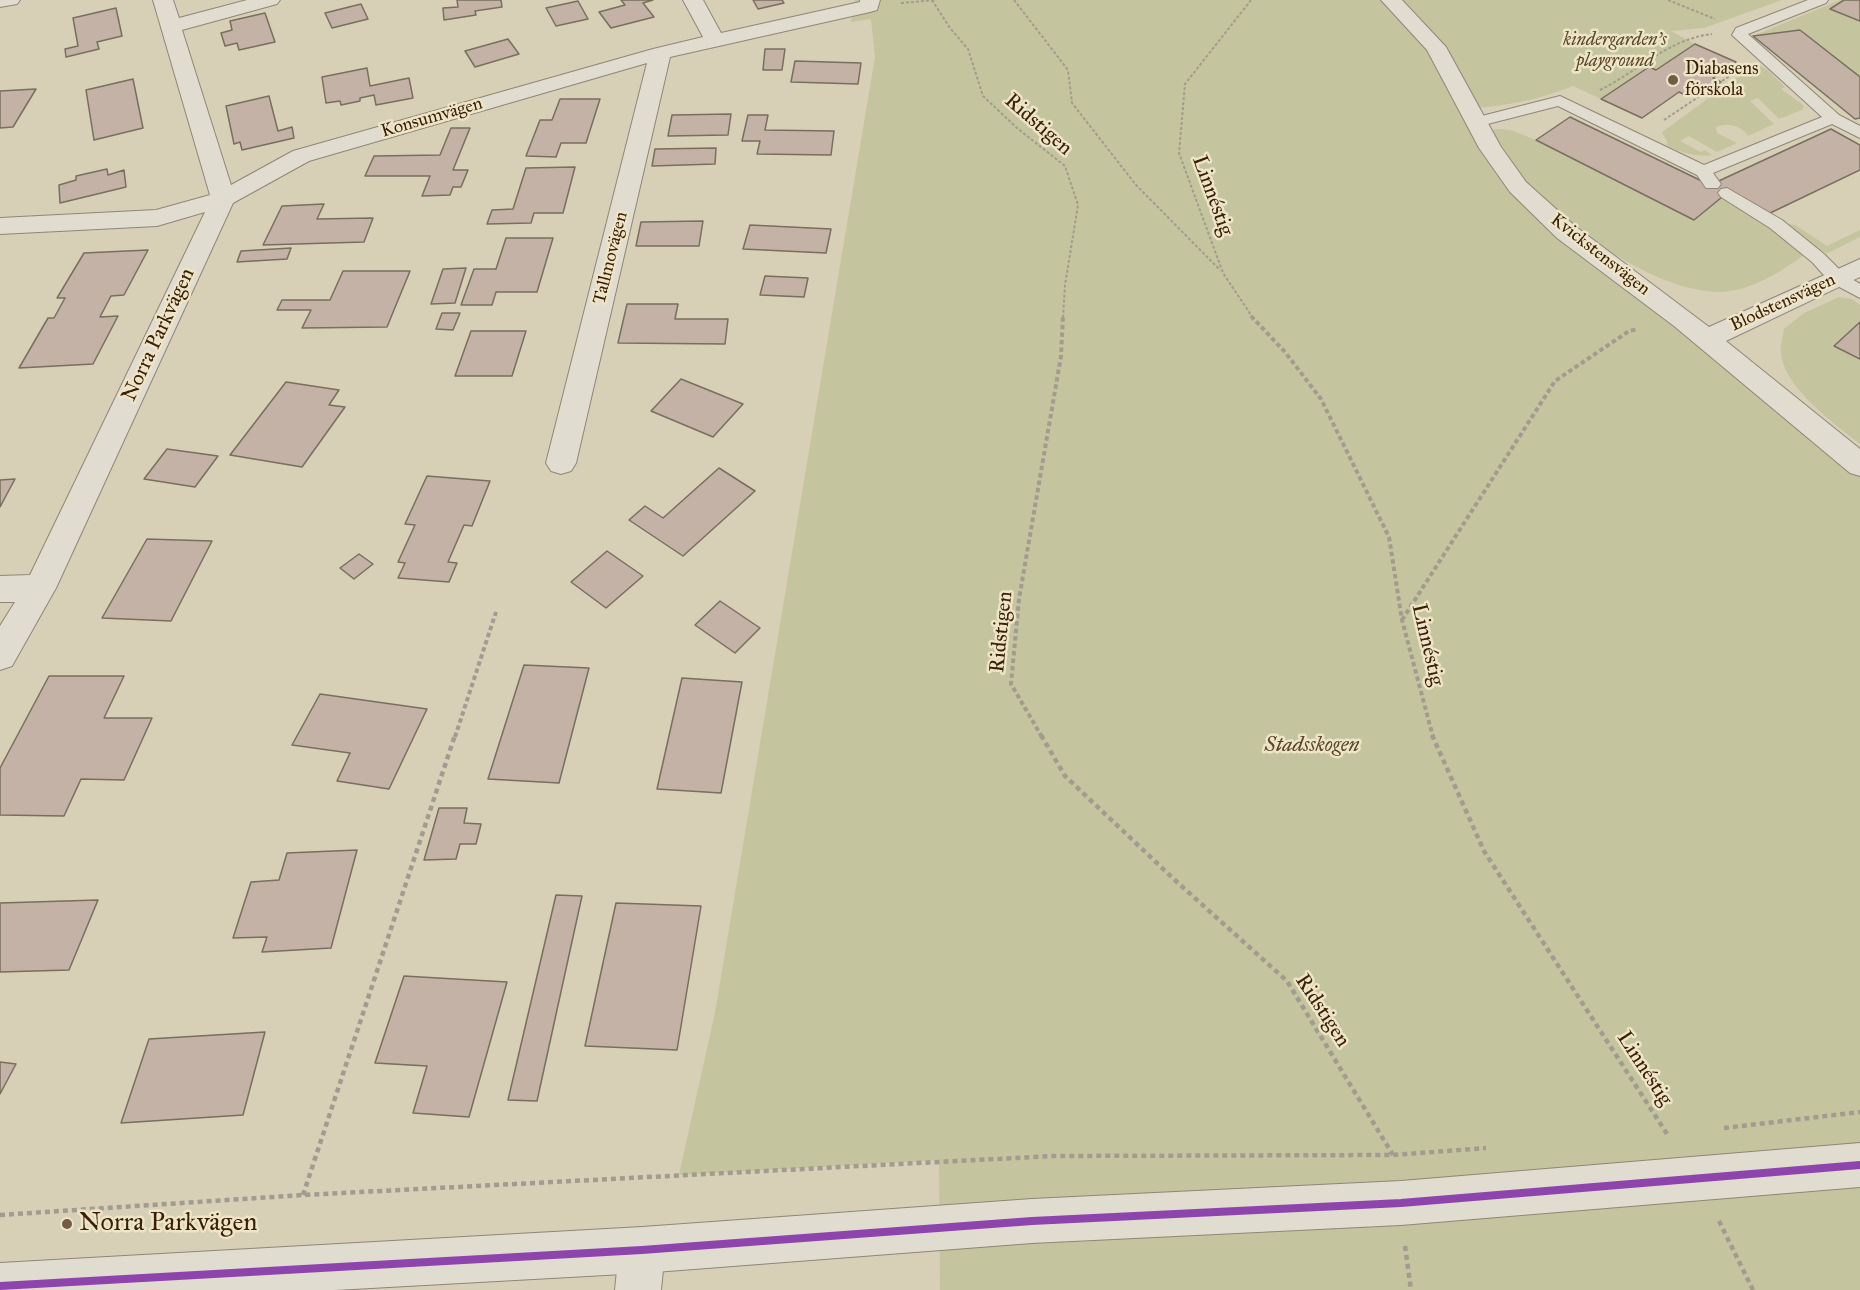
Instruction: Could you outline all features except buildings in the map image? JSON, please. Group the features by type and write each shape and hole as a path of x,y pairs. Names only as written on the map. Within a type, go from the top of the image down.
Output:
{"street":[{"path":"0,1 10,0"},
{"path":"163,0 223,199"},
{"path":"170,27 270,0"},
{"path":"693,0 715,40"},
{"name":"Kvickstensvägen","path":"1391,0 1436,47 1490,148 1518,187 1566,232 1707,339 1860,465"},
{"name":"Konsumvägen","path":"0,226 157,218 223,199 301,156 660,53 870,3"},
{"name":"Tallmovägen","path":"561,464 660,53"},
{"name":"Norra Parkvägen","path":"0,656 40,588 223,199"},
{"name":"Blodstensvägen","path":"1707,339 1848,273"},
{"path":"0,589 40,588"},
{"path":"0,1286 640,1270 1032,1221 1401,1203 1860,1165"}],"lane":[{"path":"1821,0 1739,33 1741,38 1833,118 1860,133"},
{"path":"1476,122 1560,102 1714,183 1776,224 1818,258 1848,273 1860,292"},
{"path":"1714,183 1833,118"}],"path":[{"name":"Ridstigen","path":"932,0 950,28 968,49 982,96 1017,128 1065,166 1078,206 1065,285 1061,356 1019,599 1011,684 1065,776 1177,882 1287,981 1393,1155 1411,1290"},
{"path":"1014,0 1068,70 1072,103 1136,185 1223,273"},
{"name":"Linnéstig","path":"1251,0 1185,84 1179,153 1223,273 1251,316 1284,352 1321,399 1389,537 1402,620 1430,728 1484,851 1667,1135 1728,1237 1754,1290"},
{"path":"1668,0 1720,21 1739,33"},
{"path":"1595,92 1611,85 1684,38"},
{"path":"1663,121 1731,77 1744,64 1764,58"},
{"path":"1402,620 1555,381 1629,331 1683,320"},
{"path":"303,1195 496,612"},
{"path":"1713,1130 1860,1112"},
{"path":"1656,1136 1679,1134"},
{"path":"0,1215 303,1195 1053,1156 1393,1155 1489,1148"}],"green space":[{"name":"Stadsskogen","path":"855,0 1782,0 1704,28 1671,31 1695,44 1656,70 1649,67 1601,99 1573,86 1522,102 1470,108 1518,187 1860,465 1860,1290 940,1290 939,1160 679,1175 715,1012 875,57 871,19 851,22"},
{"path":"1844,0 1831,9 1860,21 1860,77 1800,30 1753,36"},
{"path":"1760,66 1768,70 1785,87 1781,89 1802,104 1804,107 1802,110 1779,119 1758,98 1750,101 1774,124 1748,136 1742,129 1734,126 1716,127 1717,133 1737,143 1717,152 1689,136 1680,141 1712,155 1689,154 1667,146 1662,133 1666,129 1752,67"},
{"path":"1491,130 1511,130 1536,140 1694,220 1726,195 1785,238 1804,255 1765,280 1732,291 1694,289 1664,279 1633,265 1602,246 1546,203 1523,180 1504,155"},
{"path":"1788,224 1795,225 1827,246 1860,230 1860,237 1828,253 1788,227"},
{"path":"1839,297 1852,299 1860,305 1860,444 1800,391 1784,366 1781,353 1784,329 1804,313"}],"transit line":[{"path":"0,1286 642,1250 1032,1221 1401,1203 1860,1165"}],"place":[{"name":"Diabasens förskola","path":"1673,80"},
{"name":"Norra Parkvägen","path":"67,1224"}],"park label":[{"name":"kindergarden's playground","path":"1615,51"}]}
